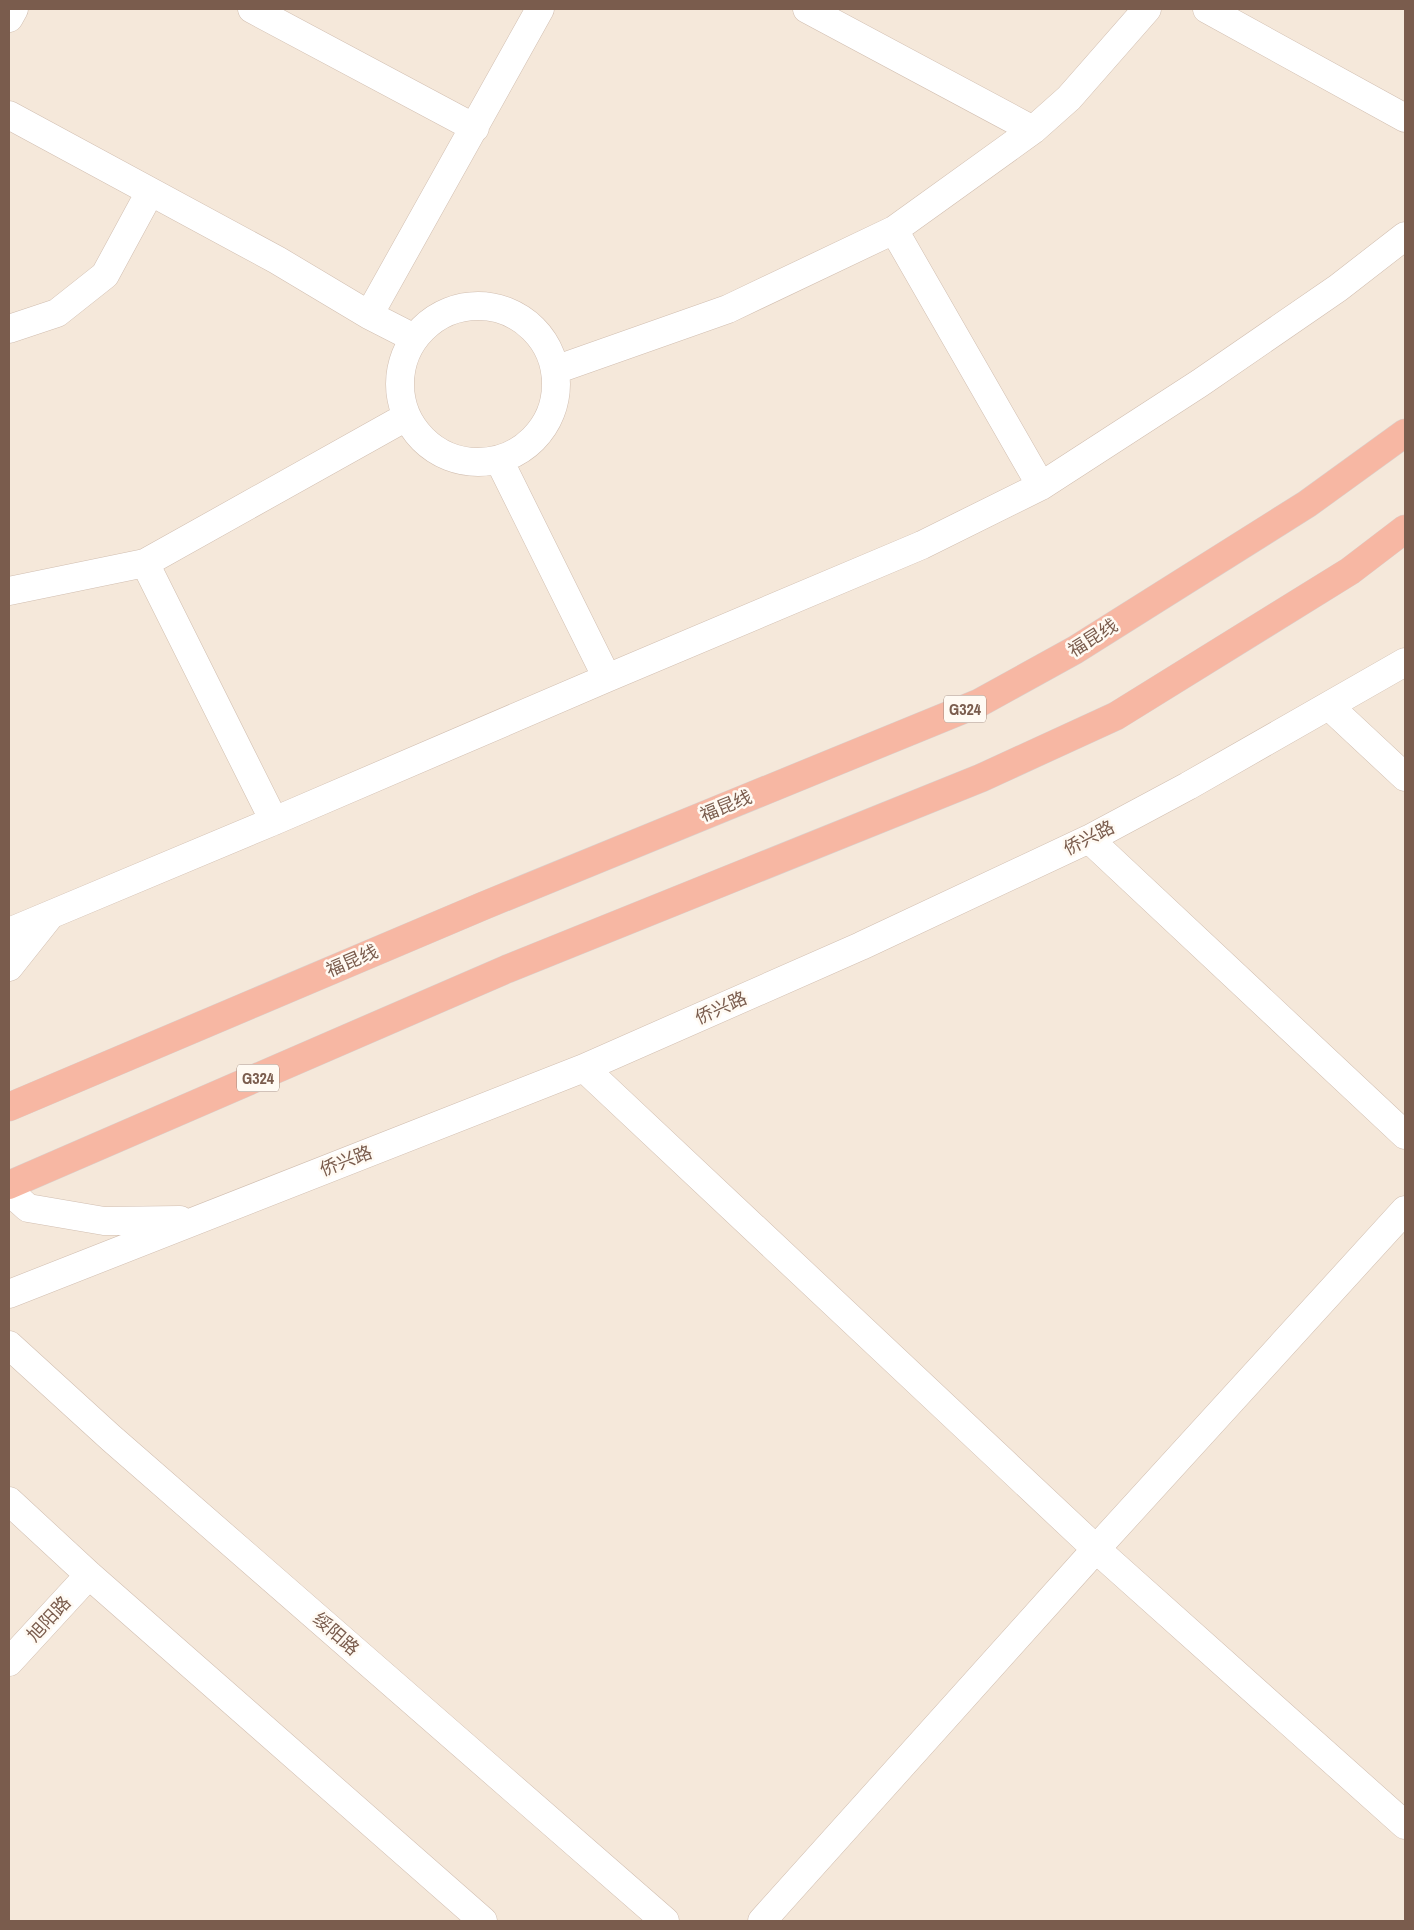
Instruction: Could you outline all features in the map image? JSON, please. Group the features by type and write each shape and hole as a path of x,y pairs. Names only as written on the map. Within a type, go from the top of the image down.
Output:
{"highway":[{"name":"福昆线","path":"9,1107 483,906 980,703 1075,650 1299,510 1405,434"},
{"name":"G324","path":"9,1185 507,969 981,778 1116,716 1350,571 1405,529"}],"street":[{"path":"9,18 14,9"},
{"path":"252,9 475,128"},
{"path":"369,315 540,9"},
{"path":"807,9 1033,130"},
{"path":"555,370 728,309 894,230 1033,130 1069,98 1146,9"},
{"path":"1207,9 1405,118"},
{"path":"9,115 277,260 369,315 414,338"},
{"path":"9,329 58,313 105,275 150,192"},
{"path":"894,230 1041,486"},
{"path":"9,932 274,822 607,678 922,545 1041,486 1200,383 1338,288 1405,236"},
{"path":"482,305 507,311 530,325 547,346 555,370 556,394 550,416 538,436 520,451 499,460 476,463 455,459 435,450 418,436 406,417 400,397 399,377 404,356 414,338 432,320 456,308 482,305"},
{"path":"9,592 145,563 406,417"},
{"path":"499,460 607,678"},
{"path":"145,563 274,822"},
{"name":"侨兴路","path":"9,1294 584,1068 861,946 1089,839 1330,707 1405,662"},
{"path":"1330,707 1405,777"},
{"path":"1089,839 1405,1136"},
{"path":"9,967 51,914"},
{"path":"584,1068 1096,1549 1405,1825"},
{"path":"9,1191 28,1208 104,1222 197,1220"},
{"path":"762,1921 1096,1549 1405,1210"},
{"name":"绥阳路","path":"9,1345 112,1438 665,1921"},
{"path":"9,1500 90,1575 483,1921"},
{"name":"旭阳路","path":"9,1662 90,1575"}],"shaded area":[{"path":"9,9 1405,9 1405,1921 9,1921"}]}
